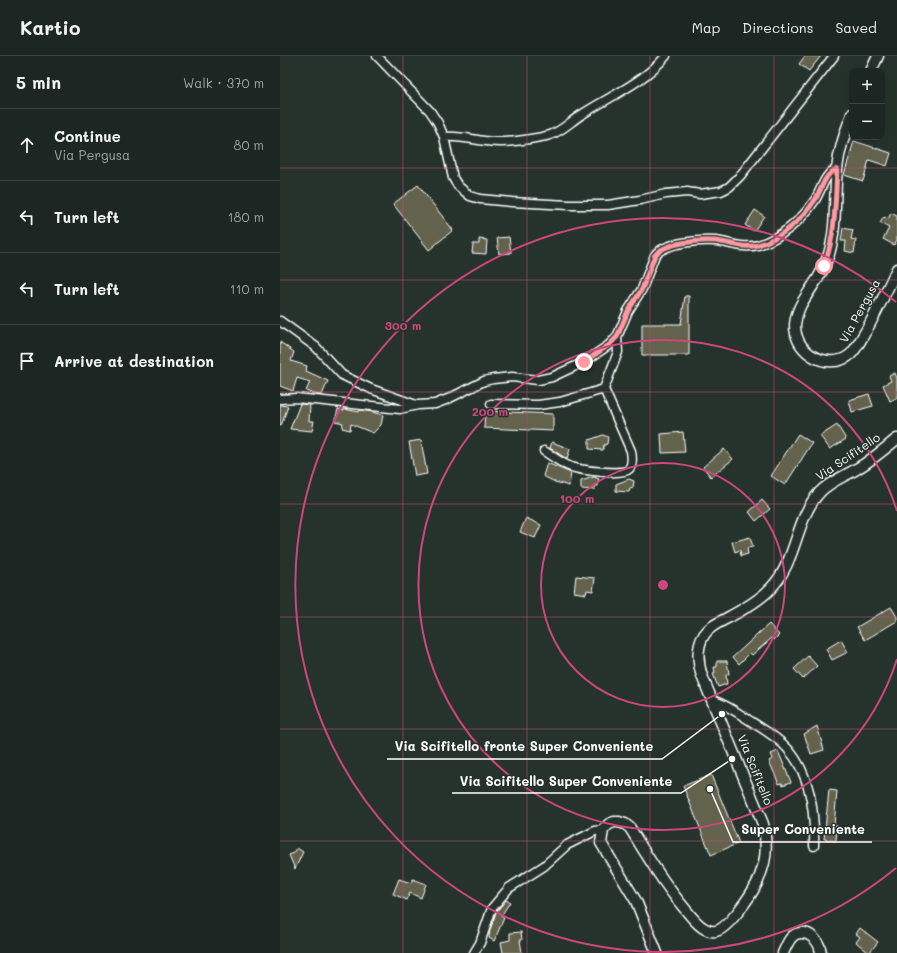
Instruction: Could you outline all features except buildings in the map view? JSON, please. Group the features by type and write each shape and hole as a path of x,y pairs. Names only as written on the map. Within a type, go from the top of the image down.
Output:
{"main road":[{"path":"873,68 878,56"},
{"name":"Via Pergusa","path":"849,122 837,169 834,232 829,253 824,266 797,312 795,333 805,351 815,358 824,361 838,361 850,355 858,345 897,269"},
{"name":"Via Scifitello","path":"603,830 609,824 614,822 625,824 630,828 659,874 679,901 701,926 709,930 716,931 727,924 750,895 761,874 765,854 765,835 763,824 699,666 698,652 708,630 754,602 772,588 787,565 808,509 824,488 859,468 897,439"},
{"path":"603,830 601,843 636,901 657,953"},
{"path":"783,953 791,938 796,934 802,933 816,939 821,953"}],"street":[{"path":"377,56 430,112 438,123 444,137 453,178 458,186 470,196 480,199 608,206 666,194 687,192 700,194 721,191 729,187 740,176 834,56"},
{"path":"444,137 460,136 488,142 502,142 550,135 560,131 580,115 645,76 666,56"},
{"path":"280,399 296,398 400,409 418,405 435,404 493,378 512,377 538,380 552,377 584,362 609,345 617,337 628,311 642,289 655,255 658,251 668,246 696,242 716,241 743,247 759,245 785,231 798,220 816,199 827,175 837,169"},
{"path":"280,321 316,347 342,375 371,389 418,405"},
{"path":"544,451 570,467 608,472 625,472 630,468 632,461 631,451 604,389 618,352 617,337"},
{"path":"491,404 538,405 560,402 604,389"},
{"path":"712,700 724,704 769,733 787,748 794,757 805,778 809,792 814,824 814,846"},
{"path":"474,953 480,943 492,908 509,888 544,866 567,845 595,831 603,830"}],"place":[{"name":"Via Scifitello fronte Super Conveniente","path":"722,714"},
{"name":"Via Scifitello Super Conveniente","path":"732,759"},
{"name":"Super Conveniente","path":"710,789"}],"route":[{"path":"584,362 609,345 617,337 628,311 642,289 655,255 658,251 668,246 696,242 716,241 743,247 759,245 776,237 798,220 816,199 827,175 837,169 834,232 824,266"}]}
